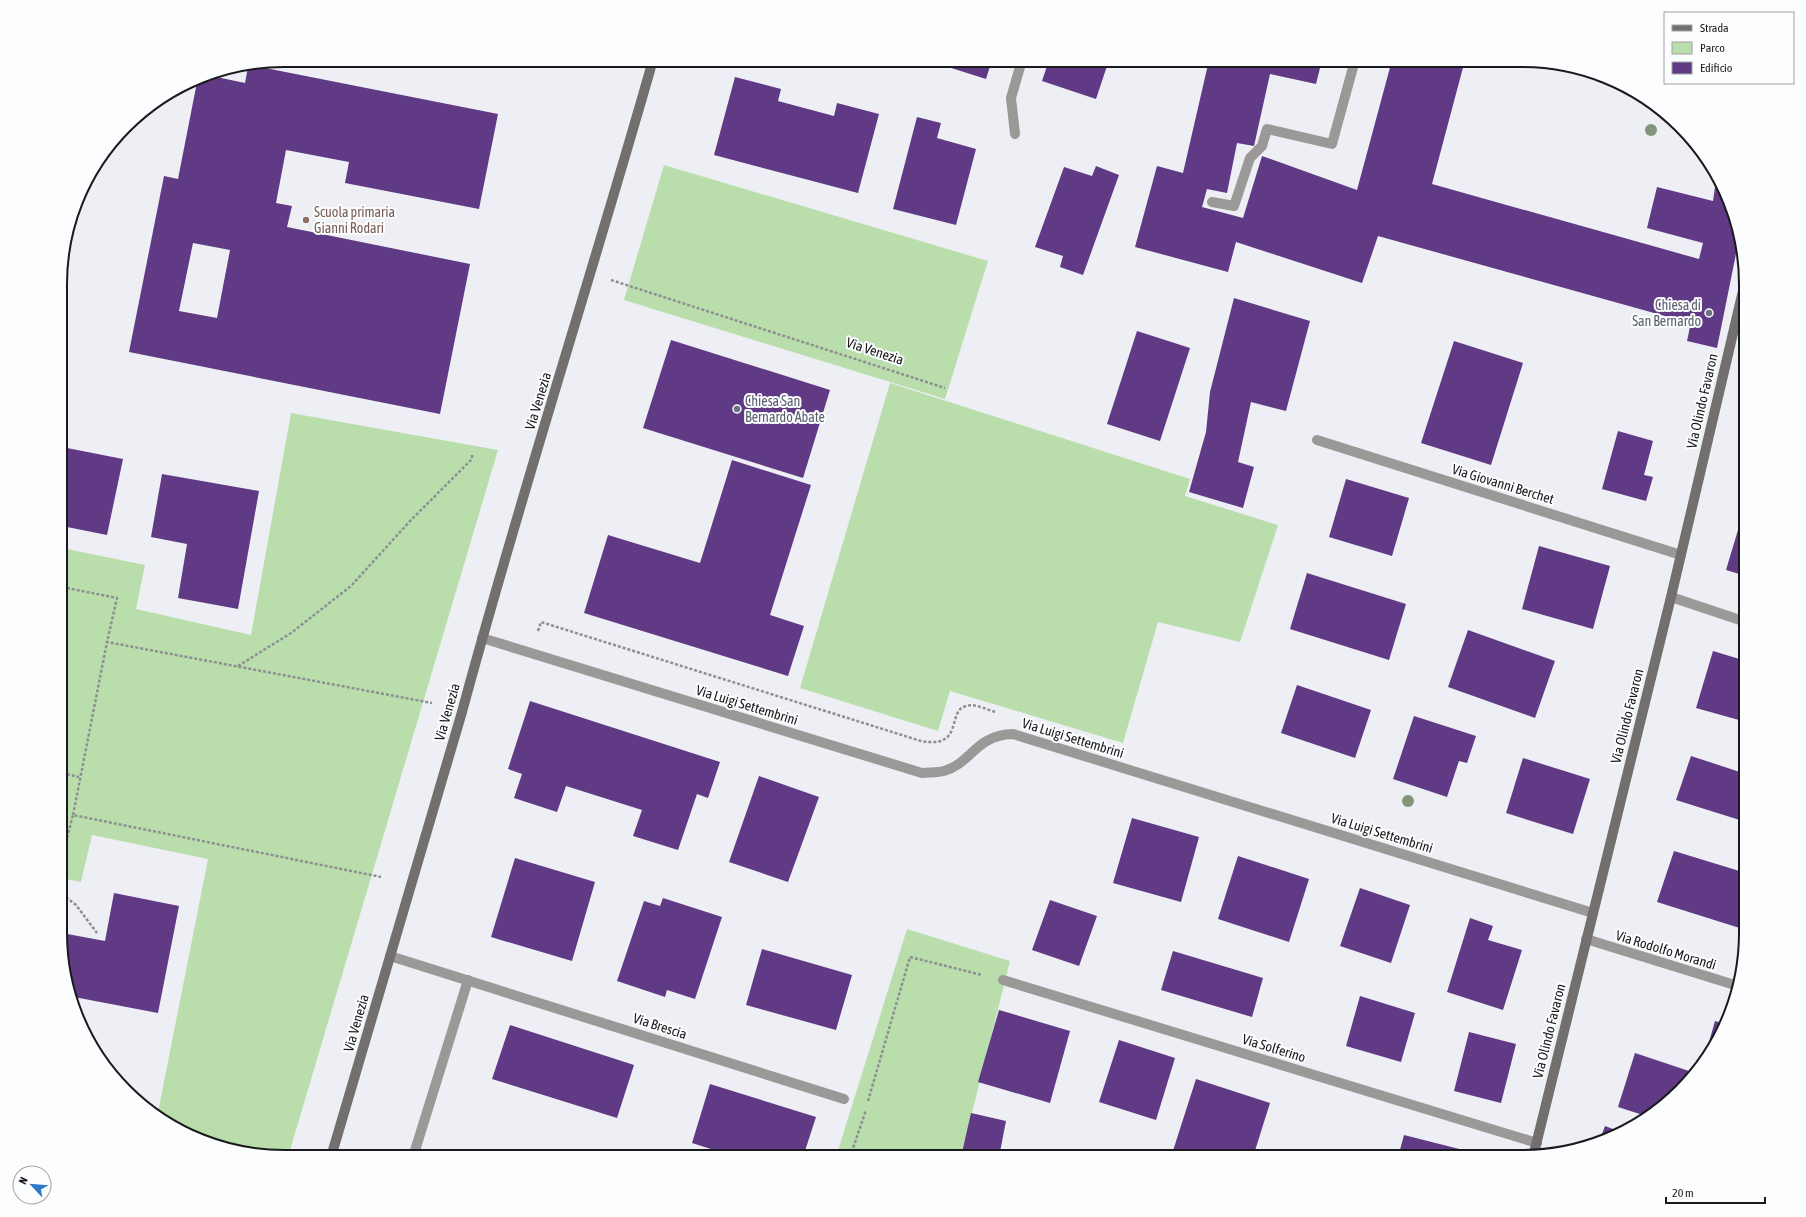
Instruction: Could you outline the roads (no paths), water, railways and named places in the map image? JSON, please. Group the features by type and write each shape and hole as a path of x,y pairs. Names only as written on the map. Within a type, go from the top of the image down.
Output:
{"street":[{"name":"Via Venezia","path":"333,1150 482,638 591,275 651,67"},
{"path":"1015,134 1011,98 1020,67"},
{"path":"1212,202 1234,206 1250,158 1262,146 1267,129 1332,144 1353,67"},
{"name":"Via Olindo Favaron","path":"1534,1150 1671,597 1739,306"},
{"name":"Via Giovanni Berchet","path":"1317,440 1681,555"},
{"path":"1671,597 1739,620"},
{"name":"Via Luigi Settembrini","path":"482,638 922,773 945,771 984,742 1003,734 1013,734 1593,913"},
{"name":"Via Rodolfo Morandi","path":"1586,939 1733,984"},
{"name":"Via Brescia","path":"390,956 844,1099"},
{"path":"415,1150 468,980"},
{"name":"Via Solferino","path":"1003,980 1536,1143"}],"place":[{"name":"Scuola primaria Gianni Rodari","path":"306,220"},
{"name":"Chiesa di San Bernardo","path":"1709,313"},
{"name":"Chiesa San Bernardo Abate","path":"737,409"}]}
